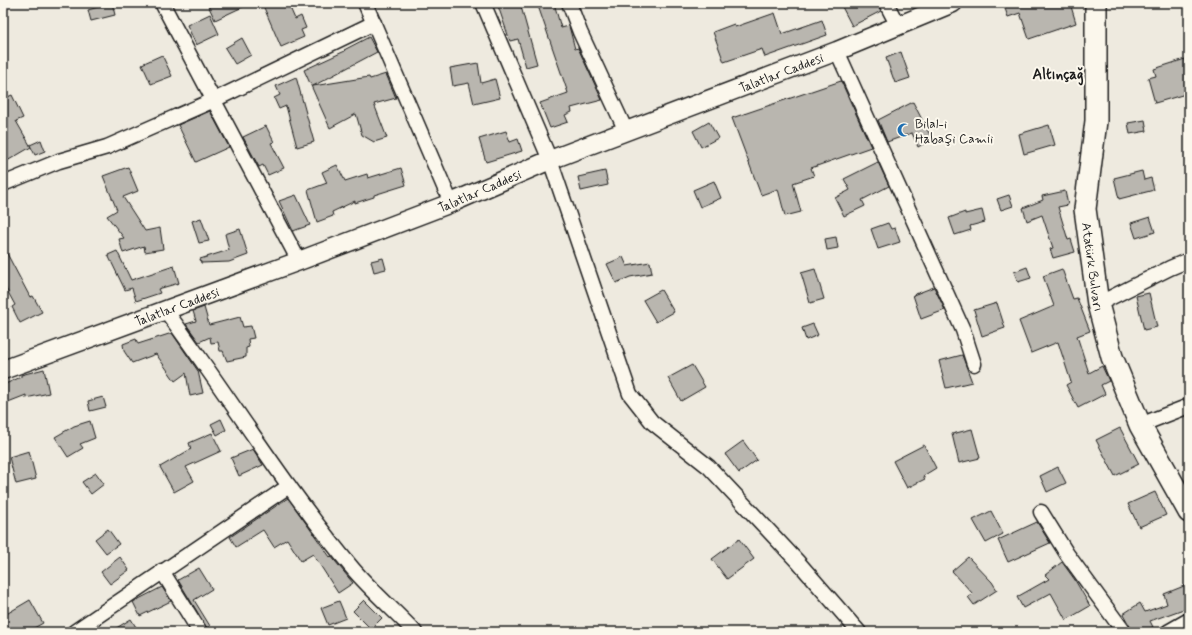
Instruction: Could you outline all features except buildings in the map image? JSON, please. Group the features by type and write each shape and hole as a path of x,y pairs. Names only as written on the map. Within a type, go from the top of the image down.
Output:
{"main road":[{"name":"Atatürk Bulvarı","path":"1096,3 1096,121 1085,209 1098,304 1112,356 1140,425 1189,512"}],"street":[{"path":"162,3 299,261"},
{"path":"365,3 451,203"},
{"path":"483,3 550,160 630,394 652,422 709,467 798,562 859,632"},
{"path":"569,3 580,32 626,131"},
{"path":"886,3 898,26"},
{"name":"Talatlar Caddesi","path":"3,370 166,311 451,203 550,160 837,51 953,3"},
{"path":"3,184 59,161 107,146 214,100 374,23"},
{"path":"837,51 960,323 974,364"},
{"path":"1098,304 1189,260"},
{"path":"166,311 289,486 354,570 415,632"},
{"path":"1140,425 1189,406"},
{"path":"74,632 289,486"},
{"path":"1041,512 1067,554 1124,632"},
{"path":"162,571 200,632"},
{"path":"1168,632 1189,620"}],"place":[{"name":"Bilal-i Habaşi Camii","path":"904,130"}],"district":[{"name":"Altınçağ","path":"1058,74"}]}
